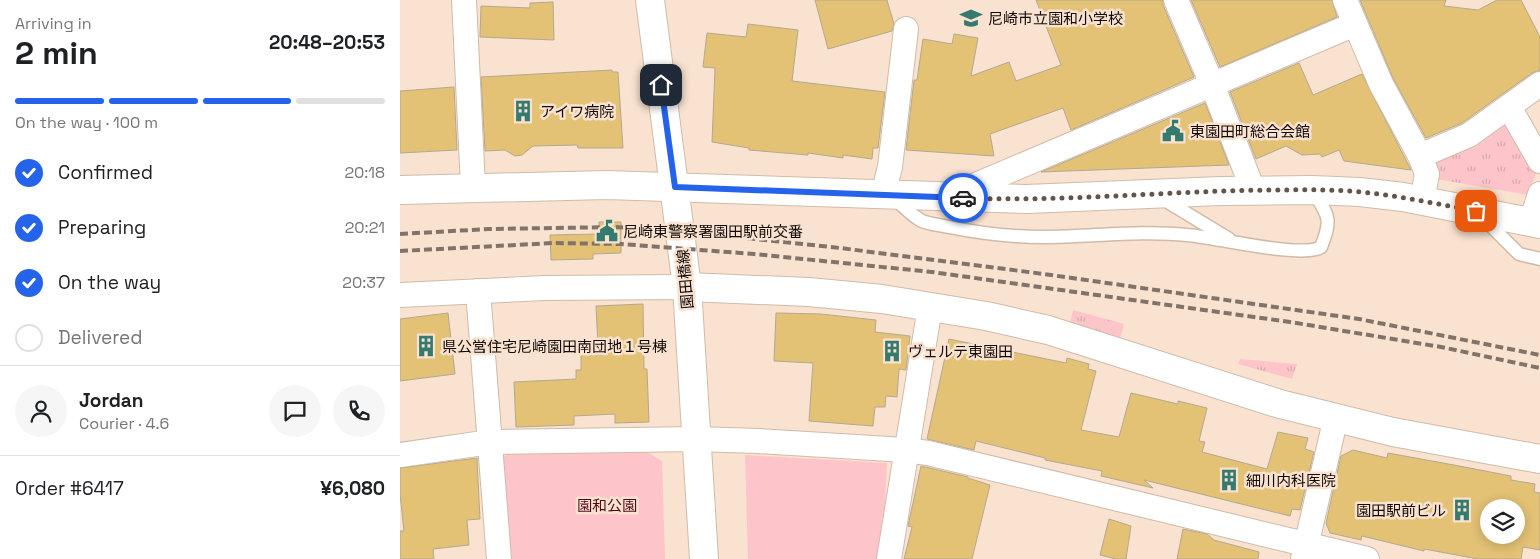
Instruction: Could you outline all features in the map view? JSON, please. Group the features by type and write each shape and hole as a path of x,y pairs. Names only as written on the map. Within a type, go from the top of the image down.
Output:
{"street":[{"path":"464,0 473,187"},
{"name":"園田橋線","path":"650,0 687,287 704,559"},
{"path":"1176,0 1212,84 1253,190"},
{"path":"1345,0 1381,84 1420,156 1427,174 1422,201"},
{"path":"948,197 1355,24"},
{"path":"887,194 906,29"},
{"path":"1420,156 1469,135 1540,84"},
{"path":"1509,107 1540,162"},
{"path":"400,190 607,185 1027,199 1253,190 1312,190 1360,192 1422,201 1535,223 1540,194"},
{"path":"400,295 544,288 687,287 809,292 882,299 986,316 1048,330 1128,354 1233,390 1393,432 1540,459"},
{"path":"478,291 499,559"},
{"path":"889,559 930,307"},
{"path":"1305,552 1336,417"},
{"path":"400,455 490,442 696,439 906,450 928,453 1305,552 1366,559"}],"lane":[{"path":"887,194 921,221 975,231 1042,237 1187,235 1307,252 1321,247 1329,226 1322,206 1312,190"},
{"path":"1155,194 1234,242"},
{"path":"1476,211 1519,254 1540,259"}],"green space":[{"path":"1507,117 1536,172 1529,195 1436,179 1431,158"},
{"path":"1073,310 1124,324 1120,338 1070,324"},
{"path":"1240,359 1297,364 1292,379 1238,364"},
{"name":"園和公園","path":"644,450 662,461 665,559 511,559 503,457 512,452"},
{"path":"745,455 887,463 882,559 748,559"}],"building":[{"path":"815,0 887,0 894,24 892,31 828,49"},
{"path":"1036,0 1163,0 1163,5 1194,77 1071,130 1063,108 990,134 994,156 906,150 914,80 917,80 923,39 952,44 954,34 978,38 971,76 1009,62 1016,81 1061,65"},
{"path":"1191,0 1332,0 1337,17 1220,67"},
{"path":"1360,0 1446,0 1444,6 1478,10 1497,0 1521,0 1540,37 1540,70 1532,73 1462,123 1426,138 1393,78"},
{"path":"553,2 554,40 480,37 481,6 530,8 530,3"},
{"path":"748,24 798,30 792,81 885,92 878,148 873,148 872,159 843,155 843,158 808,153 808,155 749,150 749,148 712,142 715,68 703,67 707,33 746,37"},
{"path":"1299,63 1313,95 1362,74 1411,170 1344,161 1339,150 1322,157 1320,154 1302,155 1286,146 1256,159 1230,92"},
{"path":"612,70 612,72 618,72 623,148 578,148 577,145 533,146 522,155 515,156 505,150 485,151 481,77"},
{"path":"454,87 457,150 400,153 400,91"},
{"name":"東園田町総合会館","path":"1205,103 1229,165 1041,172"},
{"path":"599,222 621,222 621,253 593,254 593,259 551,260 550,235 599,234"},
{"path":"643,304 644,369 647,369 649,422 615,423 615,414 574,416 574,425 516,427 514,382 576,379 576,370 581,370 581,347 598,346 596,306"},
{"name":"県公営住宅尼崎園田南団地１号棟","path":"448,313 455,374 400,381 400,319"},
{"path":"776,313 821,314 876,320 875,332 910,336 906,370 899,369 897,397 886,396 885,407 875,407 873,426 809,421 813,363 774,361"},
{"path":"949,339 1066,363 1067,358 1089,364 1088,369 1096,371 1081,430 1119,437 1131,393 1178,404 1178,401 1207,408 1199,441 1205,442 1202,452 1267,469 1278,432 1308,438 1305,449 1314,452 1300,510 1292,509 1290,516 1144,480 1153,488 1101,476 1102,471 1045,460 1045,458 976,441 974,450 927,439"},
{"path":"1353,450 1387,458 1388,453 1511,476 1511,480 1535,484 1534,492 1540,493 1540,550 1523,547 1521,559 1478,559 1424,549 1424,551 1362,536 1361,540 1330,533 1326,523 1341,456"},
{"path":"477,458 480,519 467,520 469,545 433,549 434,559 400,559 400,531 404,531 400,494 400,468"},
{"path":"921,466 968,477 990,485 972,559 904,559 912,527 908,526"},
{"path":"1109,519 1131,526 1126,559 1116,559 1100,555"},
{"path":"1183,529 1207,534 1214,540 1259,552 1258,559 1177,559"}],"railway":[{"path":"400,234 488,229 616,227 699,233 840,248 1044,274 1359,319 1540,355"},
{"path":"400,251 554,243 621,244 754,254 932,272 1290,322 1441,347 1540,368"}],"way so far":[{"path":"963,198 1027,199 1221,191 1312,190 1360,192 1404,197 1476,211"}],"place":[{"name":"尼崎市立園和小学校","path":"971,18"},
{"name":"アイワ病院","path":"523,111"},
{"name":"東園田町総合会館","path":"1173,131"},
{"name":"尼崎東警察署園田駅前交番","path":"607,231"},
{"name":"県公営住宅尼崎園田南団地１号棟","path":"426,346"},
{"name":"ヴェルテ東園田","path":"892,351"},
{"name":"細川内科医院","path":"1229,480"},
{"name":"園田駅前ビル","path":"1462,510"}],"route":[{"path":"661,85 675,187 963,198"}]}
